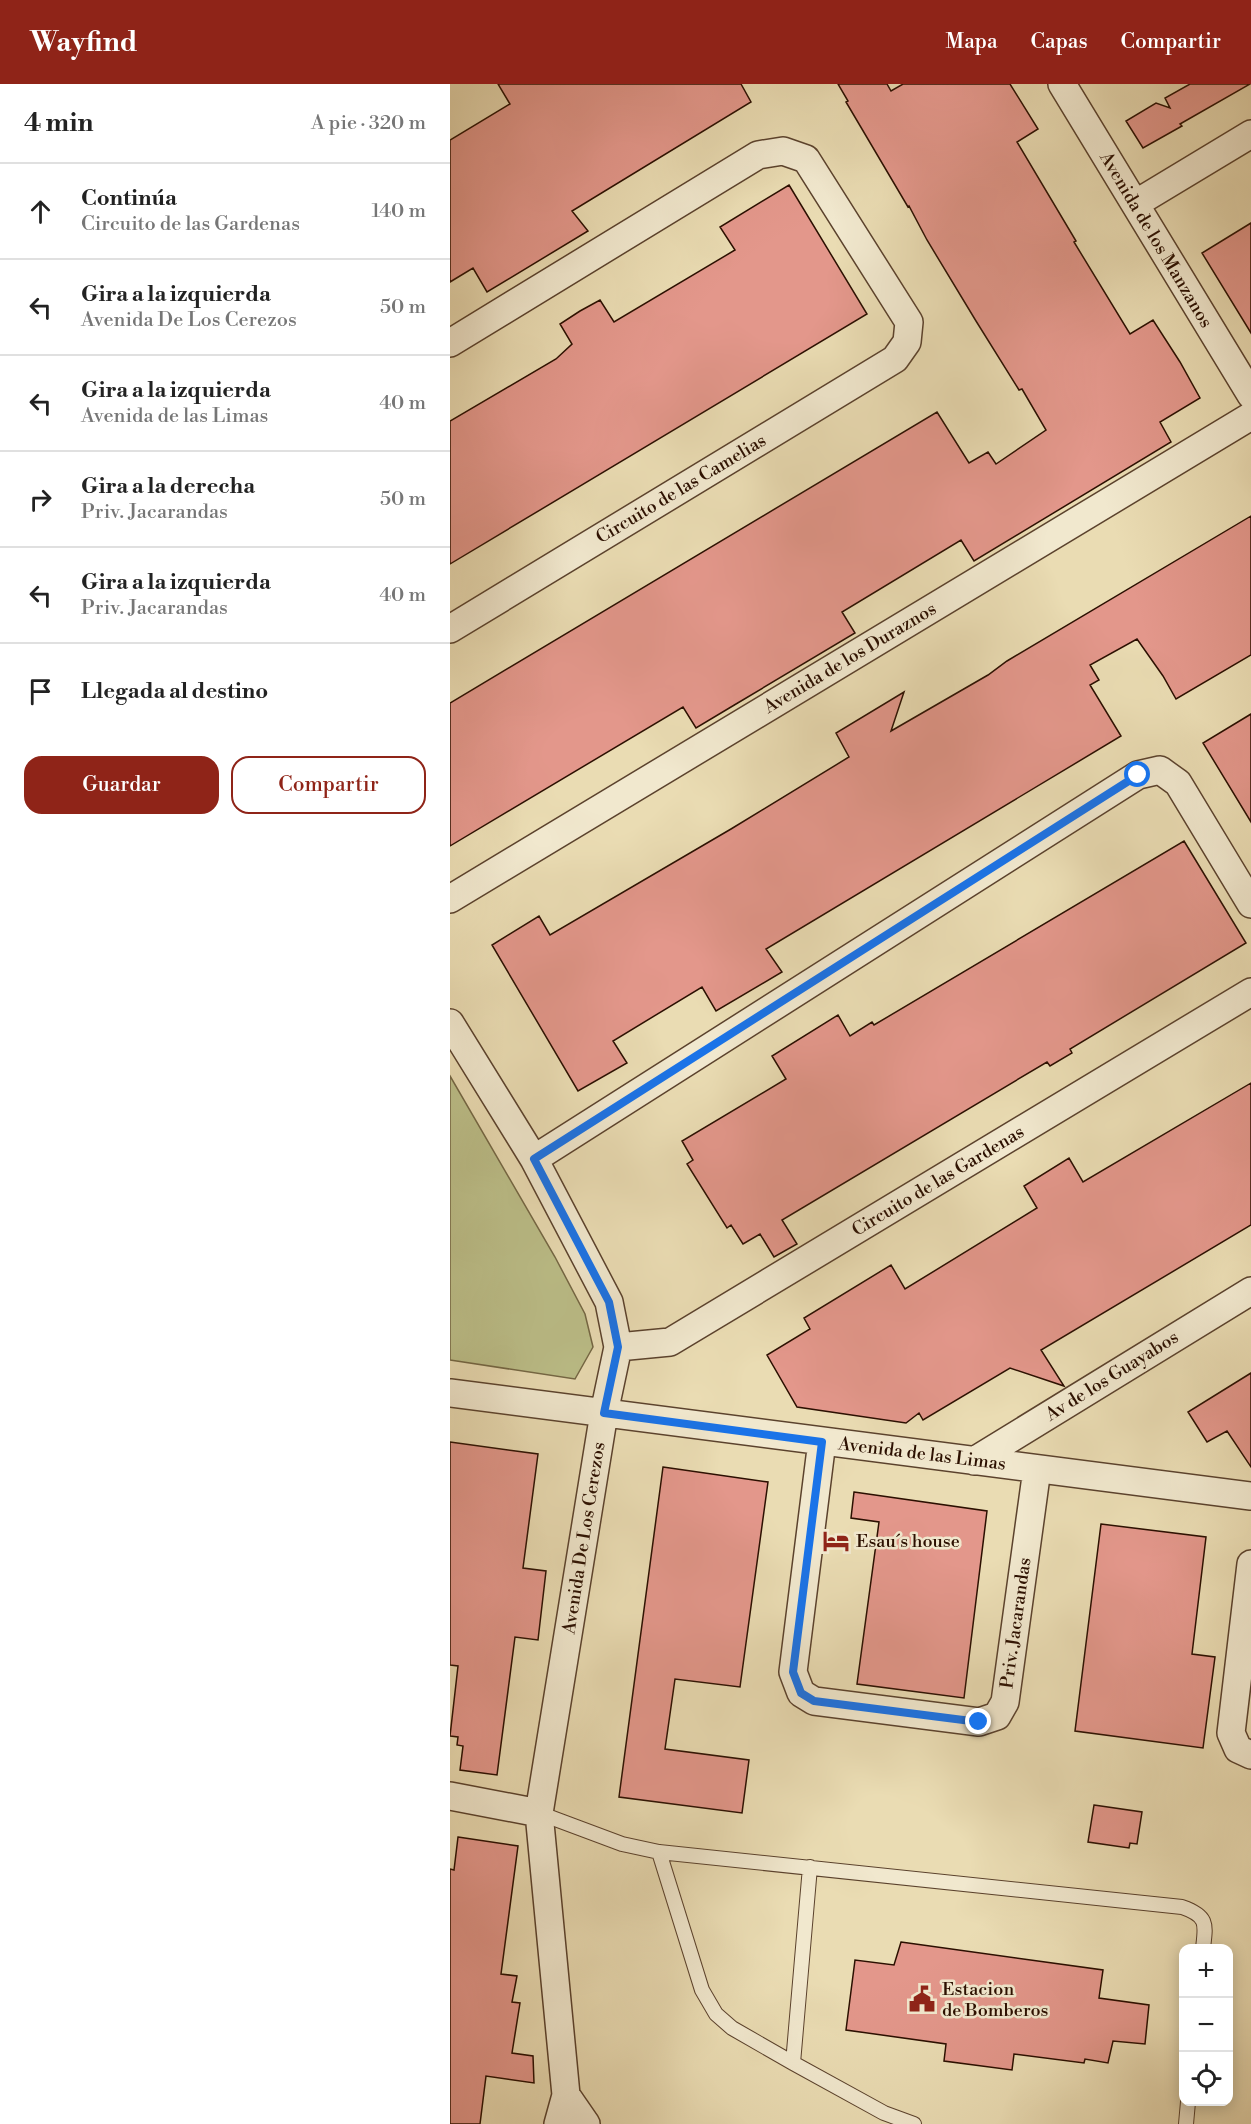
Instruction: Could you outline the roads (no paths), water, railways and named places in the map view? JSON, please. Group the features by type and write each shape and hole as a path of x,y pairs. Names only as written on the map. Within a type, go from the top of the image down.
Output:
{"street":[{"name":"Avenida de los Manzanos","path":"1062,84 1251,395"},
{"path":"1135,204 1251,134"},
{"name":"Circuito de las Camelias","path":"450,343 758,155 783,151 806,159 909,322 907,342 895,359 450,629"},
{"name":"Avenida de los Duraznos","path":"450,900 1251,416"},
{"path":"534,1159 1138,775 1160,770 1178,783 1251,904"},
{"name":"Circuito de las Gardenas","path":"618,1347 670,1342 1251,992"},
{"name":"Avenida De Los Cerezos","path":"450,1023 534,1159 609,1302 618,1347 604,1413 539,1813 566,2095"},
{"name":"Av de los Guayabos","path":"974,1461 1251,1291"},
{"name":"Avenida de las Limas","path":"450,1394 1251,1496"},
{"name":"Priv. Jacarandas","path":"822,1442 793,1672 801,1693 814,1701 979,1722 997,1716 1005,1702 1037,1469"},
{"path":"1251,1564 1231,1733 1238,1749 1251,1755"},
{"path":"450,1796 539,1813"},
{"path":"558,2124 566,2095"},
{"path":"566,2095 586,2124"}],"lane":[{"path":"539,1813 622,1845 659,1852 1182,1907 1197,1912 1205,1926 1203,1944"},
{"path":"659,1852 702,1990 716,2013 732,2028 884,2113 914,2124"},
{"path":"793,2062 810,1868"},
{"path":"1186,2124 1188,2106"}],"place":[{"name":"Esau´s house","path":"836,1541"},
{"name":"Estacion de Bomberos","path":"922,1999"}]}
